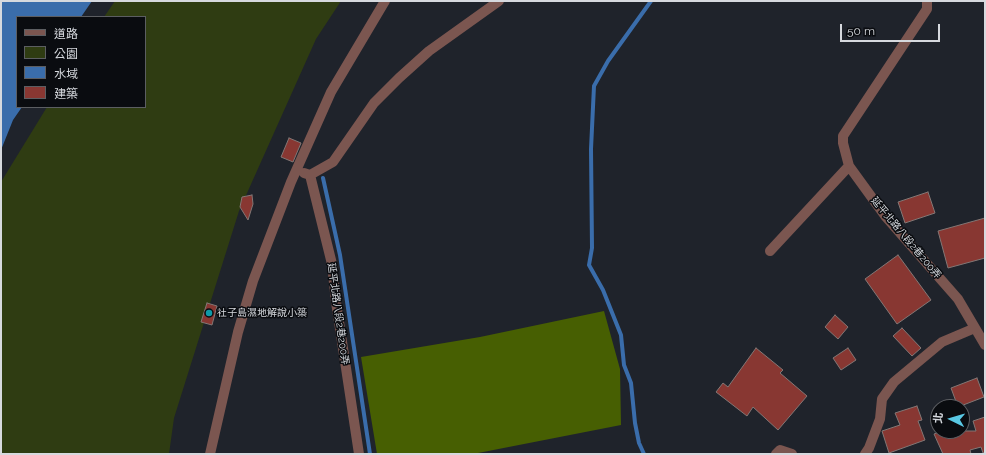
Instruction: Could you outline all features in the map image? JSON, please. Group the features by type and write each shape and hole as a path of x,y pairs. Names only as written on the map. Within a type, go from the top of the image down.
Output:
{"street":[{"path":"210,454 231,358 253,281 296,171 331,92 385,1"},
{"path":"296,171 310,175 333,162 374,103 398,78 429,51 499,1"},
{"name":"延平北路八段2巷200弄","path":"927,1 927,9 843,136 843,143 849,166 886,217 958,299 985,345"},
{"path":"770,251 849,166"},
{"name":"延平北路八段2巷200弄","path":"310,175 332,264 336,302 359,454"},
{"path":"864,454 869,448 880,419 882,399 894,382 942,342 975,328"},
{"path":"776,454 780,450 792,454"}],"green space":[{"path":"115,1 341,1 316,39 239,211 174,418 169,454 1,454 1,182 46,108 146,108 146,16 105,16"},
{"path":"604,311 620,369 621,425 473,454 377,454 361,357 480,337"}],"water":[{"path":"1,1 92,1 82,16 16,16 16,108 21,108 13,120 1,150"}],"building":[{"path":"289,138 301,143 293,162 281,157"},
{"path":"928,192 935,213 905,223 898,202"},
{"path":"252,195 253,204 248,220 240,207 242,197"},
{"path":"985,218 985,258 948,268 938,231"},
{"path":"898,255 931,300 897,324 865,279"},
{"name":"社子島濕地解說小築","path":"207,303 217,306 212,325 201,322"},
{"path":"835,315 848,327 838,339 825,327"},
{"path":"902,328 921,348 912,356 893,336"},
{"path":"756,348 783,370 780,373 807,396 778,430 753,407 747,416 716,392 723,383 728,387"},
{"path":"848,348 856,360 841,370 833,358"},
{"path":"977,378 984,397 970,402 970,399 955,399 951,388"},
{"path":"917,406 922,420 918,421 925,440 889,453 882,431 900,425 895,413"},
{"path":"985,417 985,452 983,453 981,447 970,450 971,454 943,454 936,439 970,439 970,431 976,431 973,421"}],"waterway":[{"path":"644,454 639,443 635,423 631,383 624,365 621,335 603,290 589,265 592,248 591,149 594,86 608,61 651,1"},
{"path":"323,178 340,255 370,454"}],"place":[{"name":"社子島濕地解說小築","path":"209,313"}]}
